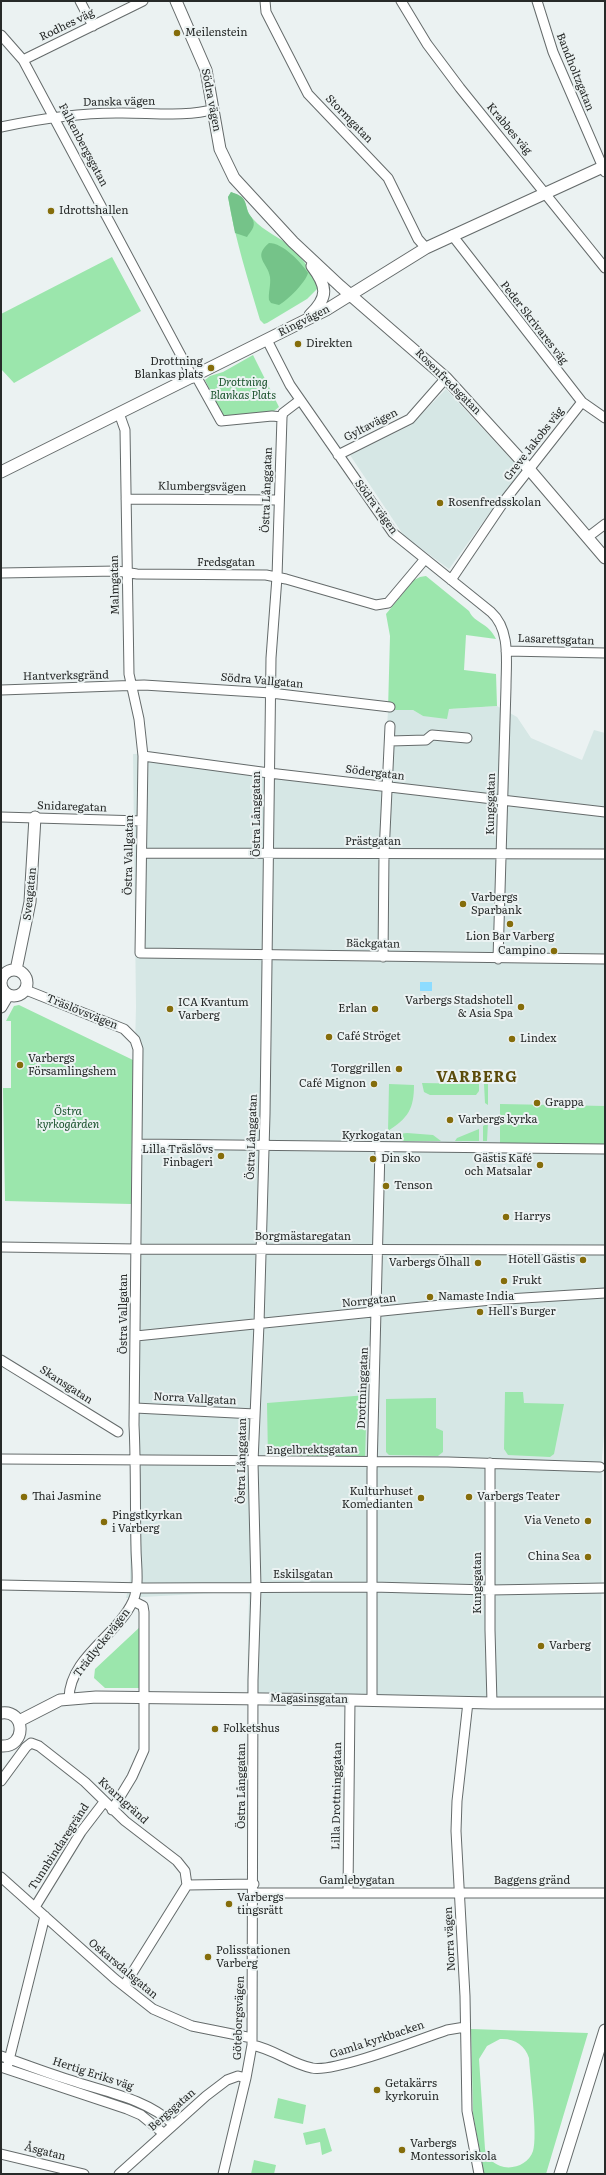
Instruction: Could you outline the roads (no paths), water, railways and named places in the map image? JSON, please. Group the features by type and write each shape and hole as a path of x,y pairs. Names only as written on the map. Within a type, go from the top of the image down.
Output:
{"street":[{"path":"80,1 93,26"},
{"name":"Rodhes väg","path":"23,60 143,1"},
{"name":"Södra vägen","path":"176,1 206,70 220,149 234,178"},
{"name":"Stormgatan","path":"265,1 266,12 308,94 388,178 418,239 426,248"},
{"name":"Krabbes väg","path":"401,1 426,44 605,268"},
{"name":"Bandholtzgatan","path":"537,1 553,52 604,169"},
{"name":"Falkenbergsgatan","path":"1,36 23,60 194,377"},
{"name":"Danska vägen","path":"1,127 54,117 115,113 199,113 214,109"},
{"name":"Ringvägen","path":"1,472 304,321 351,295 426,248 452,235 604,169"},
{"name":"Rosenfredsgatan","path":"234,178 293,242 319,275 324,285 323,301 304,321"},
{"name":"Peder Skrivares väg","path":"452,235 582,402 605,418"},
{"name":"Rosenfredsgatan","path":"293,242 446,378 529,469 605,558"},
{"name":"Södra vägen","path":"267,340 290,385 393,533 497,617 501,624 506,651"},
{"path":"194,377 221,421 272,416 282,417 288,409 300,400"},
{"name":"Gyltavägen","path":"338,455 410,418 446,378"},
{"name":"Greve Jakobs väg","path":"451,580 529,469 582,402"},
{"name":"Malmgatan","path":"119,413 125,430 129,674 139,719 143,756"},
{"name":"Östra Långgatan","path":"254,1888 254,1698 256,1588 253,1462 264,1147 270,853 269,773 271,658 277,577 282,417"},
{"name":"Klumbergsvägen","path":"126,498 279,500"},
{"path":"588,537 605,524"},
{"name":"Fredsgatan","path":"1,573 117,571 127,573 266,575 376,605 383,605 388,603 425,559"},
{"name":"Lasarettsgatan","path":"506,651 605,653"},
{"name":"Kungsgatan","path":"498,959 502,854 506,651"},
{"name":"Hantverksgränd","path":"1,690 131,686"},
{"name":"Södra Vallgatan","path":"131,686 187,687 271,693 390,707"},
{"path":"383,957 384,854 390,726"},
{"path":"390,741 426,740 432,735 467,738"},
{"name":"Södergatan","path":"143,756 269,773 605,812"},
{"name":"Östra Vallgatan","path":"140,953 143,756"},
{"name":"Snidaregatan","path":"1,817 142,821"},
{"name":"Sveagatan","path":"16,970 26,927 31,896 35,817"},
{"name":"Prästgatan","path":"142,853 605,854"},
{"name":"Bäckgatan","path":"140,953 498,959 605,959"},
{"path":"16,970 26,976 28,983 26,990 16,996 8,995 3,989 2,978 9,971 16,970"},
{"name":"Träslövsvägen","path":"26,990 124,1029 135,1040"},
{"path":"1,1007 8,995"},
{"name":"Östra Vallgatan","path":"135,1040 138,1049 135,1408 136,1588"},
{"name":"Kyrkogatan","path":"138,1144 264,1147 605,1149"},
{"name":"Drottninggatan","path":"372,1700 372,1461 380,1148"},
{"name":"Borgmästaregatan","path":"1,1247 136,1249 261,1248 605,1250"},
{"name":"Norrgatan","path":"136,1336 491,1300 605,1293"},
{"name":"Skansgatan","path":"1,1360 118,1432"},
{"name":"Norra Vallgatan","path":"135,1408 255,1414"},
{"name":"Engelbrektsgatan","path":"1,1459 253,1462 372,1461 600,1467"},
{"name":"Kungsgatan","path":"490,1463 492,1703"},
{"name":"Eskilsgatan","path":"1,1585 136,1588 372,1587 490,1590 605,1588"},
{"name":"Trädlyckevägen","path":"69,1698 70,1688 79,1668 123,1617 133,1601 136,1588"},
{"path":"112,1810 122,1797 144,1750 144,1612 141,1604 133,1601"},
{"name":"Magasinsgatan","path":"19,1721 53,1702 69,1698 254,1698 492,1703 605,1703"},
{"name":"Lilla Drottninggatan","path":"348,1894 350,1700"},
{"name":"Norra vägen","path":"468,1702 457,1800 459,1893 467,2111 479,2174"},
{"path":"1,1713 12,1714 19,1721 21,1728 20,1736 12,1745 2,1747"},
{"name":"Kvarngränd","path":"1,1781 26,1747 31,1743 52,1755 85,1782 112,1810 182,1866 187,1878 187,1886"},
{"name":"Tunnbindaregränd","path":"35,1907 81,1832 104,1802"},
{"name":"Oskarsdalsgatan","path":"1,1877 124,1986 154,2010 176,2020 252,2041"},
{"path":"124,1986 187,1886"},
{"name":"Gamlebygatan","path":"187,1886 254,1888 348,1894 459,1893"},
{"name":"Göteborgsvägen","path":"223,2174 246,2078 252,2041 254,1888"},
{"name":"Baggens gränd","path":"459,1893 605,1893"},
{"path":"4,2068 5,2057 46,1916"},
{"name":"Gamla kyrkbacken","path":"252,2041 305,2066 320,2069 341,2065 447,2030 465,2027"},
{"path":"560,2174 605,2030"},
{"name":"Hertig Eriks väg","path":"5,2057 70,2080 128,2097 154,2110 173,2124"},
{"name":"Hertig Eriks väg","path":"4,2068 127,2109 141,2115 163,2133"},
{"name":"Bergsgatan","path":"119,2174 173,2124 227,2080 238,2076 246,2078"},
{"name":"Åsgatan","path":"1,2154 84,2174"}],"water":[{"path":"420,982 432,982 432,991 420,991"}],"place":[{"name":"Meilenstein","path":"177,33"},
{"name":"Idrottshallen","path":"51,211"},
{"name":"Direkten","path":"298,344"},
{"name":"Drottning Blankas plats","path":"211,368"},
{"name":"Rosenfredsskolan","path":"440,503"},
{"name":"Varbergs Sparbank","path":"463,904"},
{"name":"Lion Bar Varberg","path":"510,924"},
{"name":"Campino","path":"554,951"},
{"name":"Varbergs Stadshotell & Asia Spa","path":"521,1007"},
{"name":"ICA Kvantum Varberg","path":"170,1009"},
{"name":"Erlan","path":"375,1009"},
{"name":"Café Ströget","path":"329,1037"},
{"name":"Lindex","path":"512,1039"},
{"name":"Varbergs Församlingshem","path":"20,1065"},
{"name":"Torggrillen","path":"399,1069"},
{"name":"Café Mignon","path":"374,1084"},
{"name":"Grappa","path":"537,1103"},
{"name":"Varbergs kyrka","path":"450,1120"},
{"name":"Lilla Träslövs Finbageri","path":"221,1156"},
{"name":"Din sko","path":"373,1159"},
{"name":"Gästis Kafé och Matsalar","path":"540,1165"},
{"name":"Tenson","path":"386,1186"},
{"name":"Harrys","path":"506,1217"},
{"name":"Hotell Gästis","path":"583,1260"},
{"name":"Varbergs Ölhall","path":"478,1263"},
{"name":"Frukt","path":"504,1281"},
{"name":"Namaste India","path":"430,1297"},
{"name":"Hell's Burger","path":"480,1312"},
{"name":"Thai Jasmine","path":"24,1497"},
{"name":"Varbergs Teater","path":"469,1497"},
{"name":"Kulturhuset Komedianten","path":"421,1498"},
{"name":"Via Veneto","path":"588,1521"},
{"name":"Pingstkyrkan i Varberg","path":"104,1522"},
{"name":"China Sea","path":"588,1557"},
{"name":"Varberg","path":"541,1646"},
{"name":"Folketshus","path":"215,1729"},
{"name":"Varbergs tingsrätt","path":"229,1904"},
{"name":"Polisstationen Varberg","path":"208,1957"},
{"name":"Getakärrs kyrkoruin","path":"377,2090"},
{"name":"Varbergs Montessoriskola","path":"402,2150"}],"district":[{"name":"VARBERG","path":"477,1078"}],"park label":[{"name":"Drottning Blankas Plats","path":"243,389"},
{"name":"Östra kyrkogården","path":"68,1118"}]}
